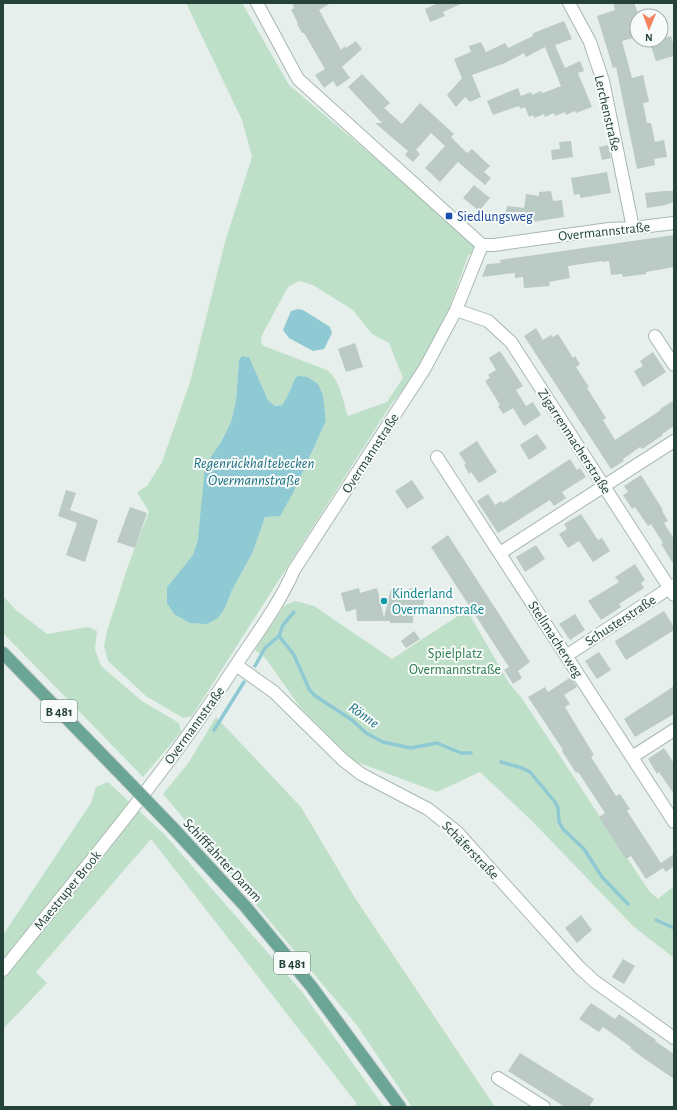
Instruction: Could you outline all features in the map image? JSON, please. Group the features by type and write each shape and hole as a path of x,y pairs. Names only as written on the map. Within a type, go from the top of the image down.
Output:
{"main road":[{"name":"Schifffahrter Damm","path":"3,653 173,828 245,906 311,986 400,1107"}],"street":[{"path":"257,3 298,79 482,245"},
{"name":"Lerchenstraße","path":"569,3 590,42 603,81 633,228"},
{"name":"Overmannstraße","path":"130,810 202,717 286,590 294,570 425,368 456,310 482,245 494,245 609,229 633,228 674,223"},
{"name":"Zigarrenmacherstraße","path":"456,310 488,321 511,342 604,486 673,589"},
{"path":"655,336 674,365"},
{"path":"500,553 674,441"},
{"name":"Stellmacherweg","path":"437,457 674,822"},
{"name":"Schusterstraße","path":"566,656 673,589"},
{"name":"Schäferstraße","path":"236,665 274,692 343,760 361,774 428,809 457,832 584,972 594,981 674,1038"},
{"path":"632,757 674,730"},
{"name":"Maestruper Brook","path":"3,970 130,810"},
{"path":"498,1078 544,1107"}],"green space":[{"path":"186,3 242,3 289,85 478,245 468,256 447,314 412,378 390,406 192,716 183,718 146,696 108,661 104,646 107,631 129,563 149,512 137,492 147,486 162,462 190,382 225,242 252,157 242,120","holes":["299,281 313,285 353,310 372,334 389,343 403,378 387,402 348,416 338,385 327,370 264,346 261,343 262,335 288,287","242,356 249,357 268,400 275,406 282,405 288,397 291,387 308,377 317,384 323,395 326,421 294,491 265,517 253,552 232,590 225,608 167,603 167,587 193,555 198,539 221,442 231,422 236,401 239,360"]},
{"path":"3,596 16,610 47,634 88,627 97,631 95,649 101,666 142,701 179,723 181,732 143,777 3,633"},
{"name":"Spielplatz Overmannstraße","path":"295,601 314,606 392,659 467,610 509,683 521,697 649,891 658,899 674,886 674,958 633,926 532,821 480,772 437,792 354,761 300,707 266,659 255,650 284,606"},
{"path":"216,717 301,807 355,898 495,1107 412,1107 356,1024 163,794 189,762"},
{"path":"108,782 164,834 302,992 384,1107 353,1107 357,1104 151,839 36,972 47,983 3,1029 3,935 91,803 96,787"}],"water":[{"path":"298,309 303,310 330,327 332,333 324,349 313,351 289,338 283,330 291,311"},
{"name":"Regenrückhaltebecken Overmannstraße","path":"242,356 249,357 268,400 275,406 282,405 296,377 308,377 318,384 323,395 326,421 294,491 280,516 265,517 253,552 232,590 225,608 218,618 207,624 190,623 174,614 167,603 167,587 193,555 198,539 205,466 221,442 231,422 236,401 239,360"}],"building":[{"path":"292,3 331,3 319,10 341,50 345,46 346,48 356,41 362,49 342,67 350,78 337,87 333,81 324,88 315,75 325,69 297,24 298,23 291,10 294,8"},
{"path":"438,3 463,3 443,12 445,16 430,22 425,9"},
{"path":"613,3 634,3 636,8 629,8 629,39 622,41 632,78 643,75 649,102 643,103 647,123 651,123 655,142 664,140 667,157 654,159 655,165 637,169 616,67 613,68 597,16 615,10"},
{"path":"564,21 572,39 555,45 565,68 580,61 584,71 578,73 592,107 566,115 565,112 555,116 554,113 545,117 544,114 534,118 533,115 529,117 525,107 520,109 519,106 493,115 487,101 518,88 521,96 531,92 532,95 541,91 543,93 561,86 545,47 526,57 524,53 505,63 472,75 481,97 470,102 465,97 456,107 447,95 462,78 454,59 471,52 469,46 481,42 486,52 505,43 508,48 533,36 532,34 536,32"},
{"path":"671,36 674,46 674,56 656,61 652,48 669,48 669,37"},
{"path":"362,74 390,103 384,108 402,124 420,103 454,134 451,137 467,153 472,149 490,166 484,172 491,178 485,185 458,162 440,182 425,168 445,146 431,133 416,150 420,154 413,162 405,155 408,151 375,123 382,123 348,87"},
{"path":"571,141 573,157 552,160 551,150 560,149 559,142"},
{"path":"608,145 611,158 602,160 599,147"},
{"path":"607,172 611,193 580,198 580,194 574,195 571,178"},
{"path":"474,185 490,198 479,211 463,198"},
{"path":"551,191 553,201 562,200 564,217 526,223 504,220 507,206 524,208 526,194 539,196 539,192"},
{"path":"674,191 674,202 647,208 645,193"},
{"path":"674,235 674,267 646,272 646,274 623,277 622,274 611,275 609,261 602,261 568,266 570,278 549,282 550,286 524,288 523,277 515,278 515,273 482,277 487,264 501,263 500,260"},
{"path":"536,328 543,340 551,335 553,337 558,334 573,358 575,356 580,364 576,367 606,418 603,420 615,440 674,400 674,426 642,449 640,447 623,459 624,461 611,469 524,336"},
{"path":"355,343 363,367 346,372 338,349"},
{"path":"500,351 523,386 516,390 526,406 533,402 541,415 524,426 513,408 503,414 498,406 500,405 485,381 490,378 488,375 496,370 489,358"},
{"path":"653,352 666,372 643,387 634,371 643,366 640,361"},
{"path":"537,434 547,448 529,460 520,445"},
{"path":"477,441 497,472 479,483 471,472 469,474 464,465 466,464 459,453"},
{"path":"570,459 577,470 580,468 586,477 562,492 566,498 554,506 550,500 498,533 477,501 488,494 495,505 501,501 503,503"},
{"path":"641,475 663,510 662,511 668,521 664,523 674,539 674,565 651,524 648,526 635,507 632,509 623,495 628,492 624,486"},
{"path":"412,480 424,498 407,509 395,491"},
{"path":"66,490 76,493 70,510 98,520 85,562 66,555 77,523 58,516"},
{"path":"130,507 147,513 135,548 117,542"},
{"path":"581,514 598,540 602,538 610,551 593,562 579,541 568,548 559,534 567,529 564,524"},
{"path":"448,535 530,662 518,671 522,678 513,684 504,670 509,667 431,547"},
{"path":"536,545 545,559 525,572 516,557"},
{"path":"635,564 645,580 641,583 644,588 619,604 621,607 601,620 588,601 619,582 615,577"},
{"name":"Kinderland Overmannstraße","path":"359,588 360,593 377,588 384,618 391,588 407,592 409,588 426,592 422,611 413,608 413,623 390,623 390,621 357,621 356,609 346,612 341,593"},
{"path":"664,611 674,627 674,630 626,660 615,641"},
{"path":"575,614 585,630 570,640 559,624"},
{"path":"414,631 420,639 406,648 401,641"},
{"path":"599,652 611,670 597,679 585,661"},
{"path":"571,677 577,687 564,695 570,704 565,707 594,755 591,757 616,796 620,794 630,809 627,811 661,863 674,854 674,866 666,872 663,868 646,879 631,856 626,859 599,817 605,813 578,772 576,773 562,751 563,750 528,697 545,687 548,692"},
{"path":"674,686 674,714 635,737 624,719"},
{"path":"664,748 674,763 674,794 659,772 657,774 648,759"},
{"path":"581,915 592,930 577,943 565,928"},
{"path":"623,959 635,966 624,984 612,977"},
{"path":"591,1003 615,1019 619,1014 674,1054 674,1079 603,1027 599,1032 579,1019"},
{"path":"520,1053 594,1099 589,1107 565,1107 508,1071"}],"waterway":[{"name":"Rönne","path":"255,666 265,648 279,636 283,625 294,612"},
{"name":"Rönne","path":"279,636 294,655 309,689 314,695 352,720 366,733 383,742 411,748 437,743 461,753 471,753"},
{"name":"Rönne","path":"214,730 244,682"},
{"name":"Rönne","path":"501,762 530,772 555,802 558,808 559,822 563,829 584,849 602,877 628,904"},
{"name":"Rönne","path":"656,920 674,928"}],"place":[{"name":"Siedlungsweg","path":"449,216"},
{"name":"Kinderland Overmannstraße","path":"384,601"}]}
